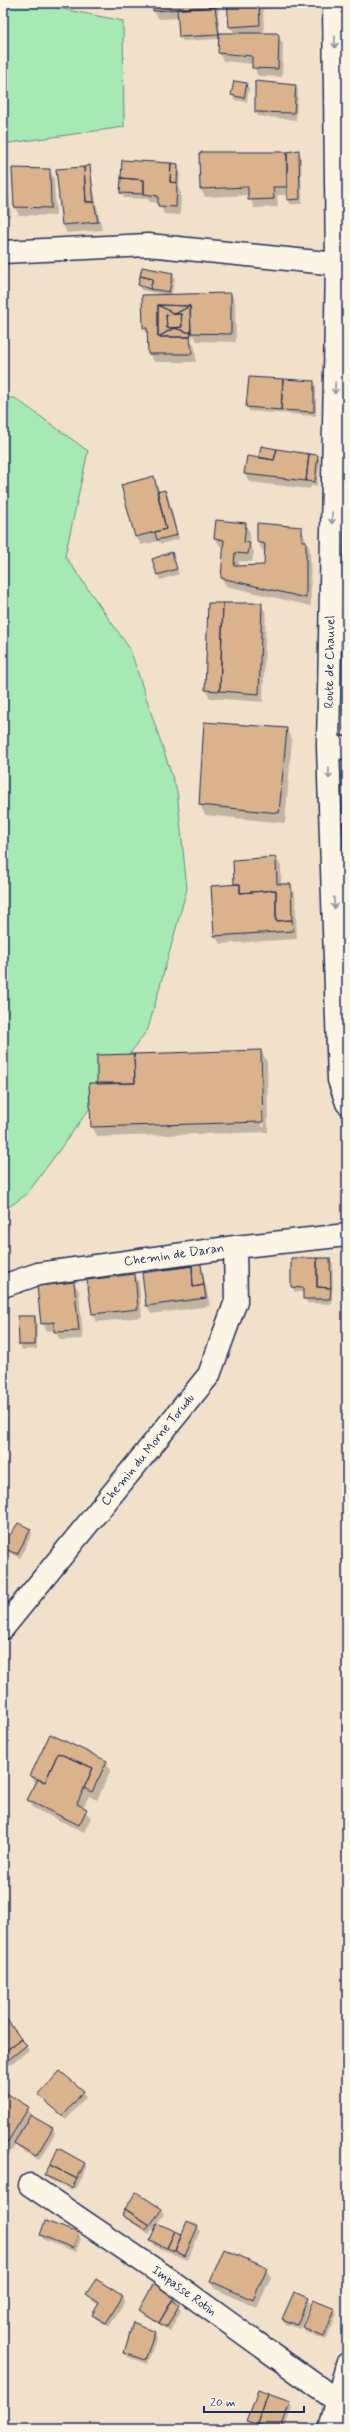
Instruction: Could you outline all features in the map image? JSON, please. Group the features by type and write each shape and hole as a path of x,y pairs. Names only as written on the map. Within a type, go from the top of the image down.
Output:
{"street":[{"name":"Route de Chauvel","path":"334,3 342,265 338,748 343,1031 339,1080 347,1103"},
{"path":"3,252 148,245 342,265"},
{"name":"Chemin de Daran","path":"3,1286 38,1274 234,1247 347,1235"},
{"name":"Chemin du Morne Torudu","path":"3,1628 209,1375 236,1301 234,1247"},
{"name":"Impasse Rotin","path":"30,2185 160,2274 336,2400"},
{"path":"330,2429 336,2400 347,2364"}],"green space":[{"path":"3,3 33,3 123,21 124,127 3,144"},
{"path":"3,398 15,398 88,451 65,556 130,649 177,791 187,889 148,1029 27,1194 3,1211"}],"building":[{"path":"153,3 215,3 215,7 153,11"},
{"path":"227,3 259,3 260,25 229,27"},
{"path":"215,7 219,35 179,37 177,9"},
{"path":"219,33 277,33 279,35 278,69 252,68 252,56 218,53"},
{"path":"234,81 247,83 244,98 231,95"},
{"path":"255,81 296,85 294,113 255,112"},
{"path":"299,150 300,199 287,200 287,152"},
{"path":"202,152 287,152 287,187 273,187 274,199 248,200 248,187 200,189 199,154"},
{"path":"122,160 171,163 170,182 177,183 176,207 158,206 158,196 144,194 144,180 121,178"},
{"path":"171,163 178,164 177,183 170,182"},
{"path":"90,165 94,202 86,202 84,167"},
{"path":"84,167 86,202 94,202 98,222 62,225 56,169"},
{"path":"12,168 50,169 51,208 14,207"},
{"path":"3,170 7,208 3,209"},
{"path":"121,178 144,180 144,194 120,193"},
{"path":"142,267 173,273 169,292 150,289 153,279 140,276"},
{"path":"140,276 153,279 150,289 138,285"},
{"path":"231,293 231,334 191,333 190,306 158,305 158,337 190,337 192,354 148,354 147,328 143,328 142,295"},
{"path":"158,305 190,306 175,314"},
{"path":"158,305 175,314 166,315 167,328 174,328 158,337"},
{"path":"190,306 191,333 174,328 182,327 181,314 175,314"},
{"path":"181,314 182,327 167,328 166,315"},
{"path":"174,328 191,333 190,337 158,337"},
{"path":"249,377 283,379 281,410 246,407"},
{"path":"283,379 314,381 314,412 281,410"},
{"path":"261,446 277,449 274,460 259,457"},
{"path":"277,449 309,454 306,481 244,474 247,456 274,460"},
{"path":"309,454 318,455 315,482 306,481"},
{"path":"154,476 166,529 135,537 121,485"},
{"path":"165,490 177,535 157,540 155,532 166,529 157,492"},
{"path":"216,520 246,523 244,542 250,543 248,554 235,553 234,566 264,565 265,544 257,542 257,523 302,527 302,541 306,541 306,598 221,578 224,540 214,538"},
{"path":"172,552 177,569 157,575 152,559"},
{"path":"208,603 223,603 220,691 205,690"},
{"path":"223,603 262,603 259,694 220,691"},
{"path":"204,722 287,728 279,813 199,805"},
{"path":"276,857 277,884 291,884 292,920 276,921 276,890 240,893 240,884 234,884 233,860"},
{"path":"240,884 240,893 276,890 276,921 292,920 293,931 214,936 211,886"},
{"path":"261,1050 263,1122 91,1127 89,1083 135,1083 134,1054"},
{"path":"134,1054 135,1083 97,1084 97,1055"},
{"path":"200,1258 204,1285 193,1287 192,1266 161,1270 159,1264"},
{"path":"291,1258 317,1258 317,1287 331,1288 330,1299 303,1299 303,1288 291,1287"},
{"path":"317,1258 330,1258 331,1288 317,1287"},
{"path":"192,1266 193,1287 204,1285 206,1298 146,1306 142,1273"},
{"path":"135,1274 138,1309 92,1314 87,1280"},
{"path":"74,1282 79,1331 54,1332 54,1322 41,1324 37,1286"},
{"path":"18,1316 35,1316 35,1345 19,1345"},
{"path":"3,1412 6,1412 4,1427 3,1427"},
{"path":"18,1523 31,1529 17,1554 3,1548 3,1531 10,1535"},
{"path":"50,1734 107,1761 92,1792 84,1788 93,1768 58,1753 45,1782 30,1776"},
{"path":"58,1753 93,1768 77,1804 87,1809 79,1825 27,1800 38,1779 45,1782"},
{"path":"3,2014 21,2039 3,2053"},
{"path":"21,2039 27,2045 3,2064 3,2053"},
{"path":"60,2071 84,2091 63,2116 38,2095"},
{"path":"3,2091 29,2107 4,2148 3,2148"},
{"path":"30,2115 53,2128 36,2156 14,2143"},
{"path":"58,2148 85,2163 77,2179 50,2165"},
{"path":"50,2165 77,2179 72,2188 44,2175"},
{"path":"136,2192 162,2209 150,2225 125,2209"},
{"path":"125,2209 150,2225 146,2230 122,2215"},
{"path":"45,2221 79,2233 73,2248 40,2235"},
{"path":"187,2221 198,2226 185,2256 175,2251"},
{"path":"157,2223 175,2231 167,2248 150,2241"},
{"path":"175,2231 182,2234 175,2251 167,2248"},
{"path":"224,2249 267,2268 253,2300 210,2281"},
{"path":"96,2279 123,2296 106,2323 92,2315 99,2303 86,2294"},
{"path":"154,2283 176,2294 159,2323 139,2310"},
{"path":"294,2292 308,2298 297,2325 282,2319"},
{"path":"172,2300 179,2305 167,2327 159,2323"},
{"path":"313,2300 335,2309 324,2336 302,2327"},
{"path":"133,2322 155,2332 145,2360 124,2353"},
{"path":"258,2390 268,2394 258,2424 247,2421"},
{"path":"268,2394 290,2402 281,2429 273,2429 258,2424"}]}
